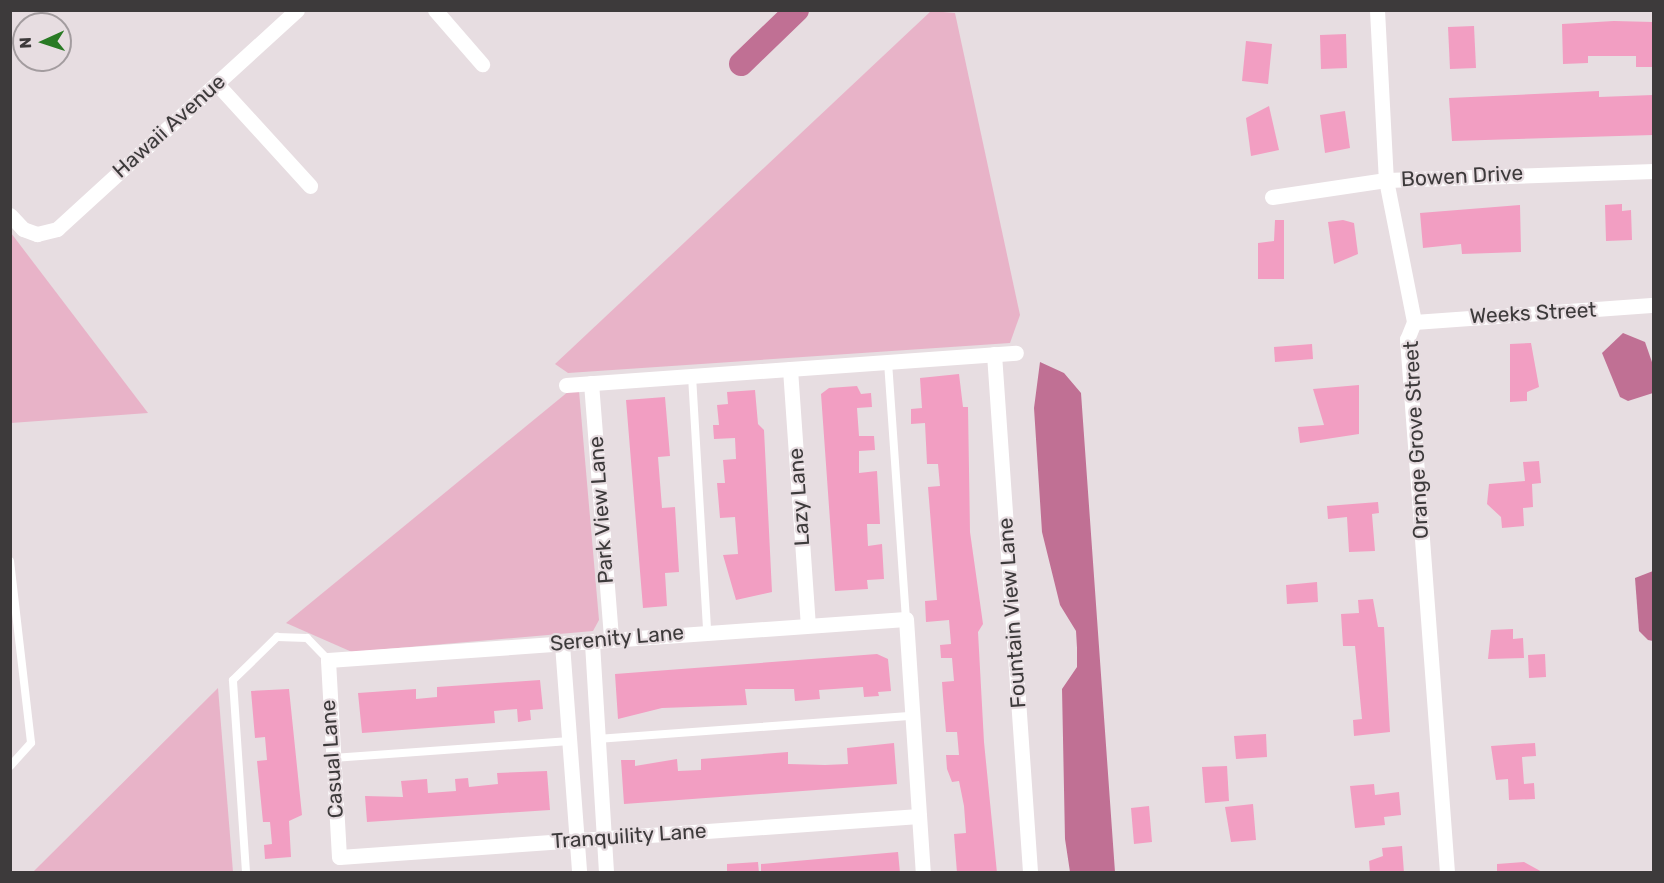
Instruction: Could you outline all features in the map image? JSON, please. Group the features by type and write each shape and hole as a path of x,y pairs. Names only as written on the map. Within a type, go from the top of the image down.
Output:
{"street":[{"name":"Hawaii Avenue","path":"10,215 23,229 37,234 57,229 297,10"},
{"path":"435,10 482,64"},
{"name":"Orange Grove Street","path":"1377,10 1386,180 1414,322 1407,339 1446,873"},
{"path":"217,84 310,186"},
{"name":"Bowen Drive","path":"1272,197 1386,180 1653,171"},
{"name":"Weeks Street","path":"1414,322 1653,305"},
{"path":"566,385 1016,353"},
{"name":"Fountain View Lane","path":"994,354 1030,873"},
{"name":"Lazy Lane","path":"790,369 808,624"},
{"name":"Park View Lane","path":"591,383 611,636"},
{"path":"906,618 923,873"},
{"name":"Serenity Lane","path":"328,660 592,643 611,636 906,618"},
{"path":"592,643 606,873"},
{"path":"562,644 579,873"},
{"name":"Casual Lane","path":"328,660 339,857"},
{"name":"Tranquility Lane","path":"339,857 919,816"}],"lane":[{"path":"888,362 906,618"},
{"path":"692,376 707,630"},
{"path":"10,561 31,743 10,766"},
{"path":"246,873 232,680 277,637 307,638 328,660"},
{"path":"10,644 21,643"},
{"path":"597,739 912,716"},
{"path":"332,758 570,741"}],"shaded area":[{"path":"931,11 955,13 1020,315 1010,343 568,373 555,364"},
{"path":"11,233 148,413 11,423"},
{"path":"1623,333 1645,342 1653,365 1653,393 1628,401 1620,397 1602,353"},
{"path":"1040,362 1064,373 1081,393 1115,872 1070,872 1065,839 1062,689 1077,667 1077,648 1076,631 1060,605 1042,532 1034,408"},
{"path":"569,391 579,391 599,620 593,631 352,652 286,623"},
{"path":"1653,571 1653,641 1648,640 1639,631 1635,578"},
{"path":"218,688 233,872 33,872"}],"building":[{"path":"1614,21 1653,22 1653,67 1636,67 1636,56 1588,56 1588,63 1563,64 1562,24"},
{"path":"1474,26 1476,68 1450,69 1448,27"},
{"path":"1346,34 1347,68 1321,69 1320,35"},
{"path":"1246,41 1272,44 1268,84 1242,81"},
{"path":"1599,91 1599,97 1653,95 1653,135 1452,141 1449,98"},
{"path":"1269,106 1279,150 1251,156 1246,118"},
{"path":"1345,111 1350,148 1325,153 1320,115"},
{"path":"1622,204 1622,211 1631,210 1632,240 1606,241 1605,205"},
{"path":"1520,205 1521,252 1462,254 1461,244 1423,248 1420,213"},
{"path":"1275,220 1284,220 1284,279 1258,279 1258,243 1274,241"},
{"path":"1343,220 1354,223 1358,254 1334,264 1328,222"},
{"path":"1531,343 1539,387 1527,392 1527,401 1510,402 1510,344"},
{"path":"1312,344 1313,359 1275,362 1274,347"},
{"path":"959,374 963,407 968,407 970,532 983,624 978,632 984,742 997,873 957,873 954,834 966,833 959,781 952,782 947,769 946,755 959,755 957,732 946,732 943,696 942,682 954,681 952,658 941,658 940,645 951,644 949,620 926,622 925,601 937,600 928,487 940,486 938,464 927,464 925,423 911,424 911,409 922,408 920,378"},
{"path":"1359,385 1359,434 1300,443 1298,427 1324,425 1313,389"},
{"path":"857,386 861,394 871,393 872,407 857,408 859,436 874,436 875,450 859,451 859,473 877,471 880,524 867,524 868,546 882,544 884,579 867,580 868,589 835,591 821,394 829,388"},
{"path":"755,390 758,424 764,430 772,592 736,600 723,555 738,554 735,517 720,518 717,483 725,483 723,460 736,459 735,438 714,439 713,425 719,425 717,405 728,404 727,392"},
{"path":"665,397 670,456 658,457 662,508 675,507 679,572 665,573 667,606 643,608 626,400"},
{"path":"1539,461 1541,483 1532,484 1533,507 1523,508 1524,526 1502,528 1501,517 1487,504 1489,484 1525,481 1523,462"},
{"path":"1378,502 1379,513 1372,514 1375,551 1349,552 1347,517 1328,519 1327,506"},
{"path":"1317,582 1318,602 1287,604 1286,585"},
{"path":"1373,599 1378,627 1384,627 1390,732 1354,736 1353,720 1362,719 1355,646 1343,646 1341,614 1359,613 1358,600"},
{"path":"1513,629 1513,639 1523,638 1524,658 1488,659 1491,630"},
{"path":"877,654 888,659 891,691 878,692 879,696 864,697 863,687 819,690 820,699 795,701 794,689 745,689 747,705 662,708 618,719 615,674"},
{"path":"1545,654 1546,677 1529,678 1528,655"},
{"path":"540,680 543,709 530,710 531,720 518,722 517,709 494,711 495,723 362,733 358,693 416,689 416,699 437,697 437,687"},
{"path":"289,689 302,815 289,821 291,857 265,859 264,845 272,844 270,822 263,822 257,761 267,760 265,737 255,738 251,691"},
{"path":"1266,734 1267,757 1236,759 1234,736"},
{"path":"894,743 897,784 624,804 621,760 635,760 635,766 677,759 678,771 701,770 701,759 788,752 788,764 848,764 847,748"},
{"path":"1535,743 1536,756 1522,757 1524,784 1534,783 1535,799 1509,800 1508,779 1496,780 1491,746"},
{"path":"1227,766 1229,801 1205,803 1202,767"},
{"path":"547,771 550,810 367,822 365,796 403,797 401,781 427,779 428,793 456,791 455,779 468,778 469,787 498,784 497,773"},
{"path":"1374,784 1375,795 1399,792 1401,815 1384,817 1385,825 1355,828 1350,786"},
{"path":"1253,804 1256,840 1231,842 1225,807"},
{"path":"1149,806 1152,842 1134,844 1131,808"},
{"path":"1402,846 1404,873 1370,873 1369,861 1383,856 1382,848"},
{"path":"898,852 900,873 761,873 761,864"},
{"path":"758,862 759,873 727,873 727,864"},
{"path":"1524,862 1544,873 1497,873 1497,864"}],"waterway":[{"path":"741,64 797,10"}]}
